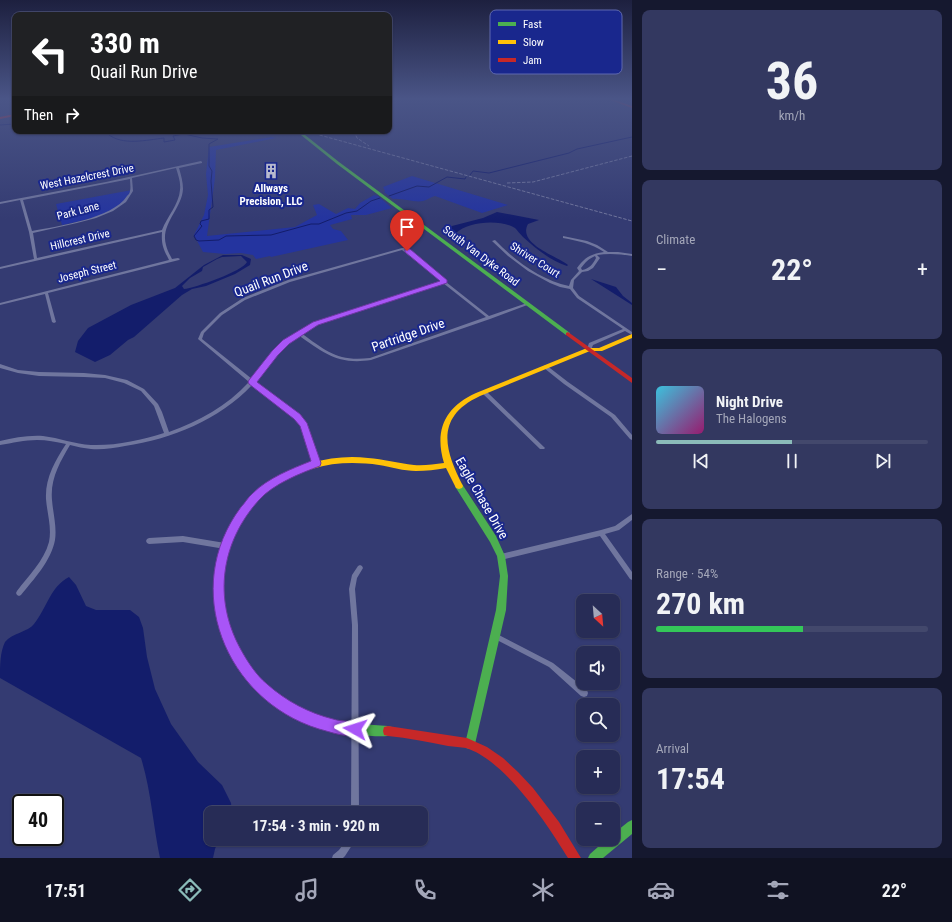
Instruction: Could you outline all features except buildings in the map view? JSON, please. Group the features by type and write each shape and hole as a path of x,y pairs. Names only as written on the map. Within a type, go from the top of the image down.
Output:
{"street":[{"path":"305,139 318,148"},
{"path":"307,139 318,148"},
{"name":"South Van Dyke Road","path":"318,148 632,381"},
{"name":"West Hazelcrest Drive","path":"0,203 131,178 201,162"},
{"path":"171,260 163,241 164,231 182,195 182,182 178,167"},
{"name":"Park Lane","path":"31,232 93,218 113,210 128,199 131,194 133,186 131,178"},
{"path":"22,199 31,232 36,260"},
{"name":"Hillcrest Drive","path":"0,268 164,231"},
{"path":"564,238 586,241 606,252"},
{"name":"Shriver Court","path":"494,241 502,250 549,282 571,288"},
{"name":"Quail Run Drive","path":"316,463 304,425 297,416 252,382 200,338 202,333 221,314 244,299 289,281 399,249 407,251 489,318"},
{"path":"582,271 580,267 592,256 606,252 617,252 632,255"},
{"path":"596,256 598,258 592,267 586,271 582,271 572,281 571,288 578,297 632,335"},
{"name":"Joseph Street","path":"0,304 178,259"},
{"path":"0,443 23,439 46,438 92,447 119,446 167,434 209,416 240,394 252,382 275,353 298,333 333,317 445,281"},
{"path":"46,292 54,322"},
{"name":"Partridge Drive","path":"298,333 335,358 359,362 371,360 528,304"},
{"name":"Eagle Chase Drive","path":"589,349 591,344 625,330"},
{"name":"Eagle Chase Drive","path":"470,744 504,592 501,557 485,525 448,465 442,443 446,421 452,412 460,405 484,392 589,349 600,350 632,335"},
{"path":"0,366 22,373 80,375 105,377 123,381 139,388 156,405 167,434"},
{"path":"546,366 566,383 613,416 632,438"},
{"path":"484,392 542,448"},
{"path":"19,593 41,564 51,542 53,525 48,488 55,465 69,443"},
{"path":"448,465 424,468 355,460 316,463 287,474 256,496 235,524 225,546 219,570 218,594 222,618 230,643 242,665 261,688 287,707 312,720 335,727 433,736 470,744 496,761 525,788 546,813 575,858"},
{"path":"501,557 601,533 616,528 632,517"},
{"path":"601,533 632,577"},
{"path":"149,541 183,539 225,546"},
{"path":"355,806 356,625 352,589 354,577 360,568"},
{"path":"495,636 551,665 584,693"},
{"path":"594,858 632,826"},
{"path":"336,858 347,846"}],"shaded area":[{"path":"259,139 271,139 216,150 215,178 207,236 295,227 317,215 313,205 319,204 336,214 348,208 355,209 360,203 374,195 378,196 392,208 366,215 351,215 352,219 330,225 333,229 341,231 348,240 256,259 253,255 241,253 225,254 203,252 194,235 204,215 208,195 206,174 209,147"},
{"path":"412,176 508,205 482,213 435,196 423,201 416,201 393,199 384,192 383,187"},
{"path":"132,190 122,205 113,210 102,215 62,225 56,204"},
{"path":"497,212 539,220 528,224 526,231 528,238 540,249 568,265 561,264 544,254 523,237 515,228 509,225 493,222 476,224 461,229 456,233 450,228 452,226 483,218"},
{"path":"223,255 242,255 251,259 250,265 235,274 206,286 192,289 182,295 134,337 110,355 95,362 75,352 78,341 88,328 131,305 175,288 204,265","holes":["241,256 247,262 244,266 237,270 208,282 184,289 182,286 190,278 202,271 203,267 222,257"]},
{"path":"591,279 616,287 623,296 632,303 632,305"},
{"path":"69,577 76,585 86,606 96,610 130,610 139,617 143,628 147,657 155,689 171,724 198,762 222,785 231,803 231,806 204,806 204,846 216,846 213,858 160,858 147,782 141,758 0,678 1,655 5,642 34,624 57,586"}],"waterway":[{"path":"117,139 127,141 157,139"},
{"path":"164,139 164,142 175,139"},
{"path":"218,139 209,144 209,166 212,171 211,181 213,207 209,210 209,219 201,221 200,224 202,226 194,236 196,240 219,240 226,236 271,235 311,224 319,224 346,213 357,211 371,201 380,198"},
{"path":"470,175 473,171 489,173 569,153 577,149 623,139"},
{"path":"389,196 417,186 429,187 447,177 465,179 466,177"}],"railway":[{"path":"334,139 632,221"},
{"path":"359,139 369,146"},
{"path":"507,183 533,182 632,156"}],"traffic: fast":[{"path":"308,139 568,334"},
{"path":"459,486 493,539 501,556 504,576 501,610 470,744"},
{"path":"248,506 231,532 222,560 219,589 222,617 232,645 246,670 266,692 291,710 303,716 326,724 388,731"},
{"path":"594,858 632,826"}],"traffic: slow":[{"path":"459,486 453,476 445,454 444,432 447,422 453,412 462,403 478,394 589,349 600,350 632,336"},
{"path":"248,506 271,485 298,470 313,465 344,460 374,461 415,468 448,465"}],"traffic: jam":[{"path":"568,334 632,381"},
{"path":"388,731 467,743 483,750 499,762 529,792 555,826 575,858"}],"place":[{"name":"Allways Precision, LLC","path":"271,171"}],"route":[{"path":"355,729 335,727 312,720 287,707 261,688 242,665 230,643 222,618 218,594 219,570 225,546 235,524 256,496 287,474 316,463 304,425 297,416 252,382 275,353 298,333 333,317 445,281 407,251"}]}
